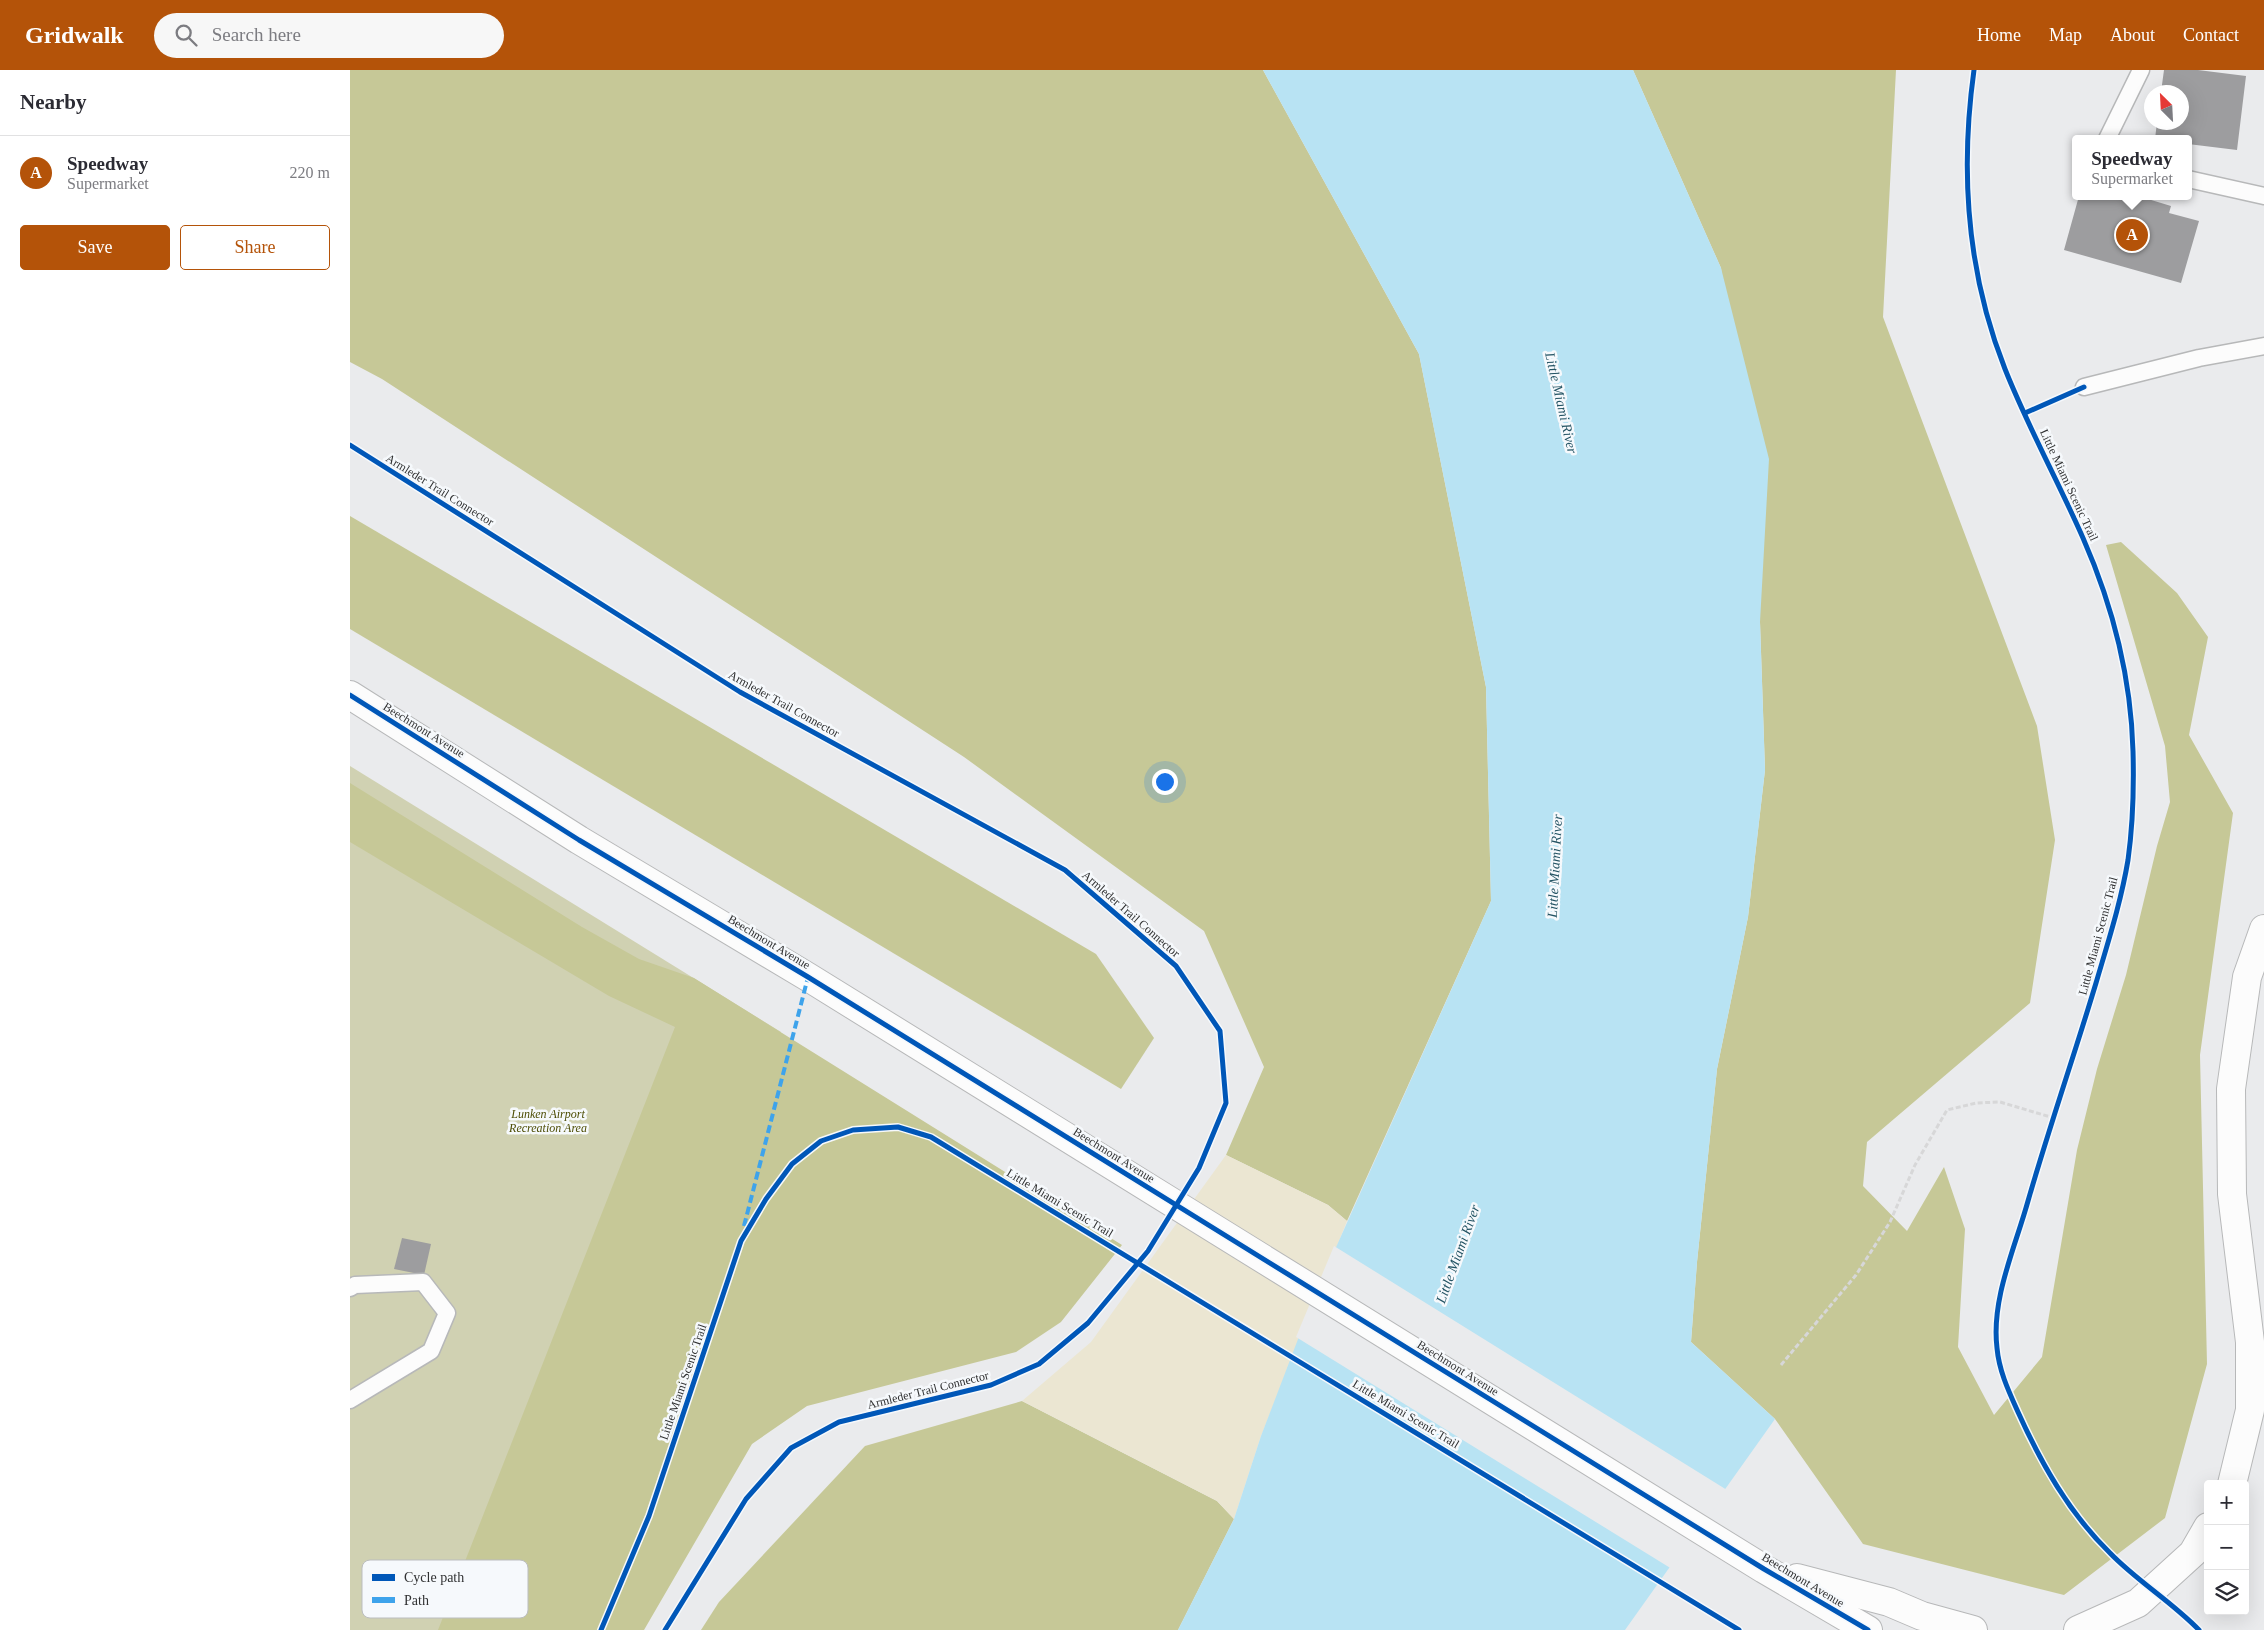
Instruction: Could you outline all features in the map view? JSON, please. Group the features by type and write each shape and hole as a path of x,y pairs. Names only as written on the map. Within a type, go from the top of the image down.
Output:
{"highway":[{"name":"Beechmont Avenue","path":"350,696 579,840 808,977 1764,1569 1868,1630"},
{"path":"2233,1480 2250,1410 2250,1342 2232,1194 2232,1089 2248,977 2264,929"},
{"path":"2078,1630 2138,1603 2193,1553 2204,1534"},
{"path":"1764,1569 1889,1602 1922,1616 1973,1630"}],"lane":[{"path":"2109,135 2141,70"},
{"path":"2192,180 2264,196"},
{"path":"2084,387 2199,358 2264,346"},
{"path":"350,1288 355,1285 423,1282 447,1313 431,1351 350,1400"}],"path":[{"path":"1781,1365 1856,1275 1885,1230 1915,1165 1947,1110 1976,1103 2000,1102 2054,1118"},
{"path":"2051,1126 2057,1109"}],"green space":[{"path":"350,70 1263,70 1419,354 1486,687 1491,901 1347,1221 1328,1205 1226,1155 1264,1067 1204,931 964,757 382,379 350,362"},
{"path":"1633,70 1896,70 1883,317 2037,726 2055,840 2030,1003 1867,1142 1863,1186 1907,1231 1944,1167 1965,1229 1958,1347 1994,1415 2042,1357 2077,1150 2097,1069 2126,975 2157,846 2170,802 2165,746 2106,545 2121,542 2177,593 2208,637 2189,735 2233,813 2200,1055 2207,1364 2165,1518 2064,1595 1863,1544 1775,1419 1691,1342 1697,1262 1717,1069 1748,917 1765,770 1760,622 1721,268"},
{"path":"350,516 1096,954 1154,1038 1121,1089 350,629"},
{"name":"Lunken Airport Recreation Area","path":"350,766 781,1032 591,1630 350,1630"},
{"path":"350,783 582,927 639,959 694,978 1122,1245 1061,1322 1016,1352 807,1406 752,1444 644,1630 438,1630 443,1618 528,1618 528,1560 466,1560 675,1027 609,996 350,842"},
{"path":"1022,1401 1217,1501 1234,1519 1178,1630 701,1630 719,1602 865,1446"}],"sand":[{"path":"1226,1155 1328,1205 1347,1221 1261,1436 1234,1519 1217,1501 1022,1401 1091,1342"}],"water":[{"name":"Little Miami River","path":"1263,70 1633,70 1721,268 1769,459 1760,622 1765,770 1748,917 1717,1069 1697,1262 1691,1342 1775,1419 1625,1630 1178,1630 1234,1519 1261,1436 1316,1292 1491,901 1486,687 1419,354"}],"pier":[{"path":"1334,1246 1727,1490 1672,1569 1296,1337"}],"building":[{"path":"2164,70 2198,70 2246,76 2237,150 2192,144 2192,135 2155,135 2156,130 2189,130 2189,85 2162,85"},
{"path":"2078,200 2151,200 2171,206 2169,213 2199,221 2181,283 2064,250"},
{"path":"402,1238 431,1244 424,1275 394,1269"}],"marked path":[{"path":"744,1226 808,977"}],"cycle path":[{"name":"Little Miami Scenic Trail","path":"1974,70 1970,108 1968,184 1970,221 1982,296 1992,333 2005,369 2023,412 2083,538 2103,589 2124,669 2131,724 2133,765 2131,833 2122,891 2096,983 2005,1274 1997,1311 1998,1357 2011,1397 2027,1431 2046,1468 2069,1504 2095,1538 2120,1563 2178,1610 2199,1630"},
{"path":"2025,413 2084,387"},
{"name":"Armleder Trail Connector","path":"350,445 740,692 1065,870 1176,966 1220,1031 1226,1103 1199,1168 1148,1251 1088,1323 1039,1364 991,1385 839,1422 791,1448 746,1499 665,1630"},
{"path":"350,695 579,840 808,977 1764,1569 1868,1630"},
{"name":"Little Miami Scenic Trail","path":"601,1630 649,1516 741,1241 766,1199 792,1164 821,1141 853,1130 898,1127 931,1137 1739,1630"}],"place":[{"name":"Speedway","path":"2132,235"}]}
